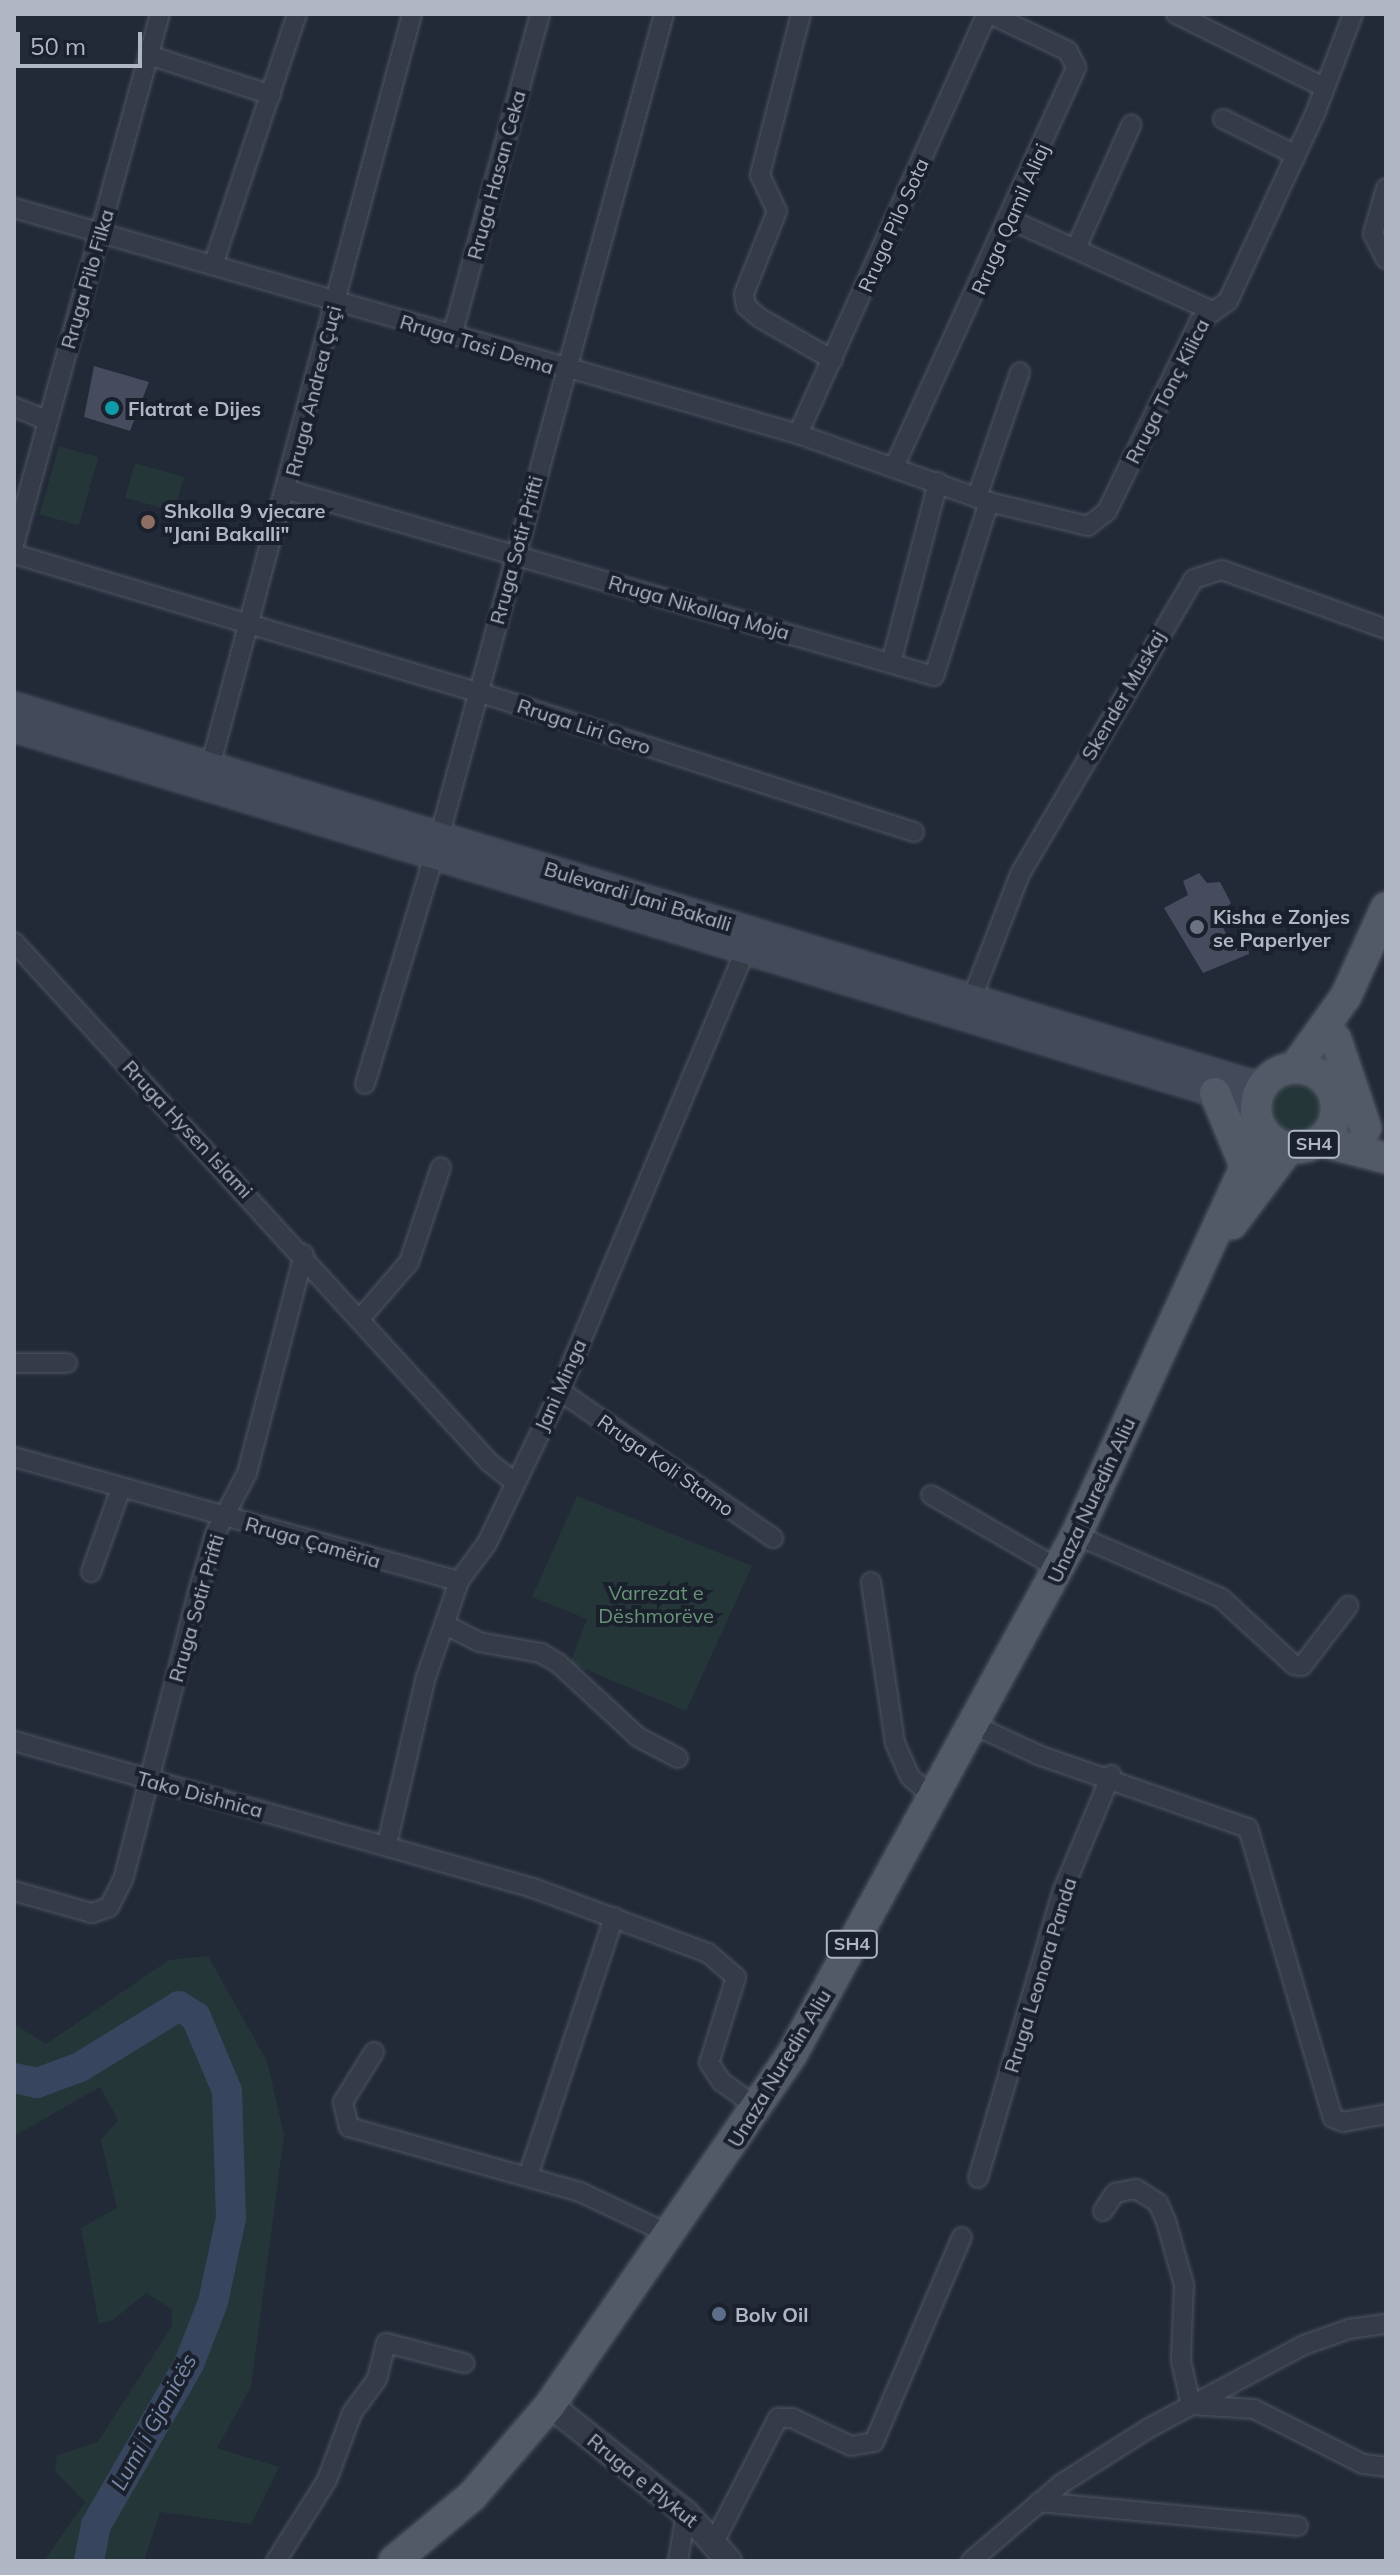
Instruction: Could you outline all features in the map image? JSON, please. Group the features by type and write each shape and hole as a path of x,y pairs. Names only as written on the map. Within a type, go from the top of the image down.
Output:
{"main road":[{"name":"Bulevardi Jani Bakalli","path":"14,706 210,767 436,846"},
{"name":"Bulevardi Jani Bakalli","path":"14,728 436,846 749,939 972,998 1260,1107"},
{"name":"SH4","path":"1346,996 1336,1039 1332,1091 1334,1122 1319,1141 1289,1148 1260,1107 1295,1067 1346,996 1385,912"},
{"name":"Bulevardi Jani Bakalli","path":"749,939 1260,1107"},
{"path":"1336,1039 1376,1136"},
{"path":"1295,1067 1314,1071 1376,1136"},
{"path":"1215,1093 1245,1166"},
{"name":"Unaza Nuredin Aliu","path":"394,2561 422,2550 550,2405 758,2108 976,1726 1059,1569 1207,1258 1245,1166 1260,1107"},
{"path":"1319,1141 1386,1158"},
{"name":"Unaza Nuredin Aliu","path":"1207,1258 1289,1148"}],"street":[{"name":"Rruga Pilo Filka","path":"14,545 98,236 152,56 160,14"},
{"path":"213,265 297,14"},
{"name":"Rruga Andrea Çuçi","path":"210,767 288,490 412,14"},
{"name":"Rruga Hasan Ceka","path":"452,336 540,14"},
{"name":"Rruga Sotir Prifti","path":"365,1084 436,846 664,14"},
{"path":"801,14 760,175 777,211 744,294 760,318 833,360"},
{"name":"Rruga Pilo Sota","path":"798,434 988,14"},
{"name":"Rruga Qamil Aliaj","path":"895,465 1011,220 1077,61 988,14"},
{"path":"1176,14 1324,87"},
{"name":"Rruga Tonç Kilica","path":"983,499 1077,527 1099,520 1210,310 1228,301 1296,155 1353,14"},
{"path":"152,56 271,95"},
{"path":"1223,119 1296,155"},
{"path":"1077,246 1131,125"},
{"path":"1386,188 1373,234 1386,259"},
{"name":"Rruga Tasi Dema","path":"14,208 98,236 213,265 564,370 798,434 895,465 983,499"},
{"path":"1011,220 1077,246 1210,310"},
{"path":"983,499 1020,372"},
{"path":"14,407 47,420"},
{"path":"891,663 938,482"},
{"name":"Rruga Nikollaq Moja","path":"288,490 934,676 983,499"},
{"name":"Rruga Liri Gero","path":"14,554 252,622 914,832"},
{"name":"Skender Muskaj","path":"972,998 1020,874 1194,579 1222,570 1386,629"},
{"name":"Jani Minga","path":"387,1844 444,1624 459,1581 487,1543 560,1391 749,939"},
{"name":"Rruga Hysen Islami","path":"14,942 304,1254 489,1462 515,1482"},
{"path":"360,1319 409,1262 441,1167"},
{"name":"Rruga Sotir Prifti","path":"14,1891 92,1913 109,1907 154,1782 187,1630 225,1517 252,1458 304,1254"},
{"path":"14,1363 67,1363"},
{"name":"Rruga Koli Stamo","path":"560,1391 773,1538"},
{"name":"Rruga Çamëria","path":"14,1457 459,1581"},
{"path":"91,1572 121,1488"},
{"path":"931,1495 1059,1569"},
{"path":"1076,1535 1221,1598 1294,1665 1302,1666 1348,1606"},
{"path":"871,1582 895,1743 910,1777 934,1798"},
{"path":"444,1624 479,1642 541,1653 559,1664 638,1737 678,1758"},
{"path":"976,1726 1041,1756 1111,1775 1248,1828 1333,2118 1343,2122 1386,2114"},
{"name":"Tako Dishnica","path":"14,1741 387,1844 614,1917 708,1953 732,1970 735,1990 714,2036 709,2063 722,2082 758,2108"},
{"name":"Rruga Leonora Panda","path":"978,2178 1063,1890 1111,1775"},
{"path":"528,2176 614,1917"},
{"path":"374,2052 343,2102 349,2127 528,2176 613,2204 671,2235"},
{"path":"1103,2211 1115,2193 1136,2189 1158,2203 1184,2285 1181,2361 1191,2405"},
{"path":"721,2551 778,2418 792,2418 851,2446 874,2442 962,2237"},
{"path":"971,2561 1039,2502 1106,2453 1191,2405 1324,2337 1386,2324"},
{"path":"276,2561 327,2480 352,2413 377,2379 386,2343 464,2363"},
{"name":"Rruga e Plykut","path":"550,2405 686,2513 721,2551"},
{"path":"1191,2405 1254,2409 1363,2464 1386,2467"},
{"path":"1039,2502 1298,2526"},
{"path":"678,2561 686,2513"}],"green space":[{"path":"59,446 98,457 79,526 39,514"},
{"path":"135,463 184,477 174,512 125,498"},
{"path":"1296,1082 1314,1089 1321,1107 1314,1125 1296,1132 1278,1125 1271,1107 1278,1089"},
{"name":"Varrezat e Dëshmorëve","path":"577,1496 752,1566 686,1711 570,1663 587,1619 532,1597"},
{"path":"208,1956 267,2061 284,2135 251,2387 217,2448 279,2467 251,2524 160,2512 144,2561 44,2561 85,2502 55,2471 57,2455 98,2442 172,2326 172,2309 146,2293 113,2320 99,2324 81,2228 117,2208 101,2140 118,2120 100,2087 14,2136 14,2024 46,2044 169,1960"}],"building":[{"name":"Flatrat e Dijes","path":"94,366 149,382 130,431 84,417"},
{"name":"Kisha e Zonjes se Paperlyer","path":"1199,873 1207,883 1220,882 1231,903 1217,916 1230,941 1246,935 1249,954 1203,973 1164,908 1188,895 1183,881"}],"waterway":[{"name":"Lumi i Gjanicës","path":"14,2078 37,2083 80,2067 179,2006 196,2017 227,2091 231,2218 213,2302 189,2364 96,2525 89,2561"}],"place":[{"name":"Flatrat e Dijes","path":"112,408"},
{"name":"Shkolla 9 vjecare \"Jani Bakalli\"","path":"148,522"},
{"name":"Kisha e Zonjes se Paperlyer","path":"1197,927"},
{"name":"Bolv Oil","path":"719,2314"}]}
